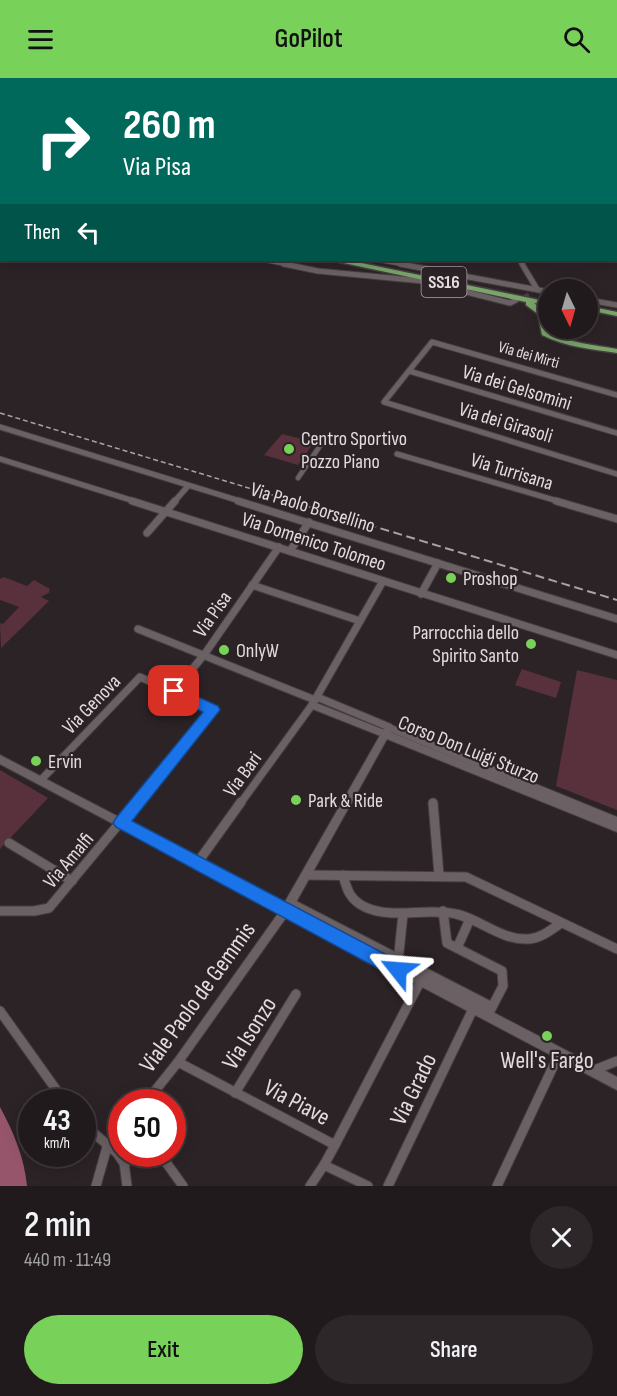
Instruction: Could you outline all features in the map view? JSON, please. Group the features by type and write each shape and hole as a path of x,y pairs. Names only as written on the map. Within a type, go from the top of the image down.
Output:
{"highway":[{"name":"SS16","path":"344,261 538,300"},
{"name":"SS16","path":"366,261 538,300"},
{"name":"SS16","path":"497,293 532,304 538,309"},
{"path":"598,313 617,318"},
{"name":"SS16","path":"556,339 617,351"}],"main road":[{"path":"4,761 398,964 420,982 473,1009 489,1012 559,1054 617,1084"}],"street":[{"path":"271,261 318,271 423,281 510,303 516,300"},
{"path":"385,261 538,290"},
{"path":"521,261 538,290"},
{"path":"531,294 538,290"},
{"path":"598,302 617,305"},
{"name":"Via dei Mirti","path":"409,371 432,342 617,395"},
{"name":"Via dei Girasoli","path":"409,371 384,402 617,474"},
{"name":"Via dei Gelsomini","path":"409,371 617,433"},
{"name":"Via Paolo Borsellino","path":"0,427 617,618"},
{"path":"298,478 324,440"},
{"name":"Via Turrisana","path":"397,454 617,519"},
{"name":"Via Domenico Tolomeo","path":"0,459 617,655"},
{"path":"147,533 188,486"},
{"path":"290,551 309,522"},
{"name":"Via Pisa","path":"174,691 204,655 279,547"},
{"path":"422,594 438,563"},
{"name":"Via Bari","path":"198,862 315,701 383,581"},
{"path":"252,585 360,621"},
{"name":"Corso Don Luigi Sturzo","path":"138,628 617,828"},
{"name":"Via Genova","path":"41,780 140,677 174,691"},
{"path":"118,821 213,710 174,691"},
{"name":"Corso Don Luigi Sturzo","path":"387,731 617,821"},
{"name":"Viale Paolo de Gemmis","path":"156,1089 288,907 387,731"},
{"path":"433,803 439,875"},
{"name":"Via Amalfi","path":"0,911 46,910 72,881 118,821"},
{"path":"9,843 72,881"},
{"path":"306,875 466,877 617,949"},
{"path":"343,876 344,888 351,900 369,909 403,914 443,911 470,919 506,937 523,940 541,937 561,923"},
{"path":"403,914 398,964 489,1012 504,983 505,976 502,971 447,943 443,911"},
{"path":"457,948 470,919"},
{"path":"334,1145 420,982"},
{"name":"Via Isonzo","path":"235,1093 296,994"},
{"name":"Via Grado","path":"388,1186 473,1009"},
{"path":"0,1011 56,1089"},
{"path":"497,1186 559,1054"},
{"path":"591,1071 617,1061"},
{"name":"Via Piave","path":"177,1062 334,1145 324,1165 309,1186"},
{"path":"96,1138 107,1146 96,1186"},
{"path":"324,1165 368,1186"},
{"path":"124,1167 127,1186"},
{"path":"169,1167 183,1186"}],"shaded area":[{"name":"Centro Sportivo Pozzo Piano","path":"282,434 314,442 298,465 264,455"},
{"path":"4,577 27,586 34,580 50,589 50,592 41,597 49,601 1,648 0,623 3,624 19,607 0,600 0,579"},
{"path":"522,669 561,682 556,698 515,685"},
{"path":"577,670 617,680 617,810 556,786"},
{"path":"0,770 48,798 0,849"},
{"path":"0,1107 18,1145 18,1167 23,1167 27,1186 0,1186"}],"tunnel":[{"path":"517,300 532,294"}],"railway":[{"path":"0,413 295,502"},
{"path":"290,501 617,600"}],"place":[{"name":"Centro Sportivo Pozzo Piano","path":"289,449"},
{"name":"Proshop","path":"451,578"},
{"name":"Parrocchia dello Spirito Santo","path":"531,644"},
{"name":"OnlyW","path":"224,650"},
{"name":"Ervin","path":"36,761"},
{"name":"Park & Ride","path":"296,800"},
{"name":"Well's Fargo","path":"547,1036"}],"route":[{"path":"174,691 213,710 121,823 398,970"}]}
